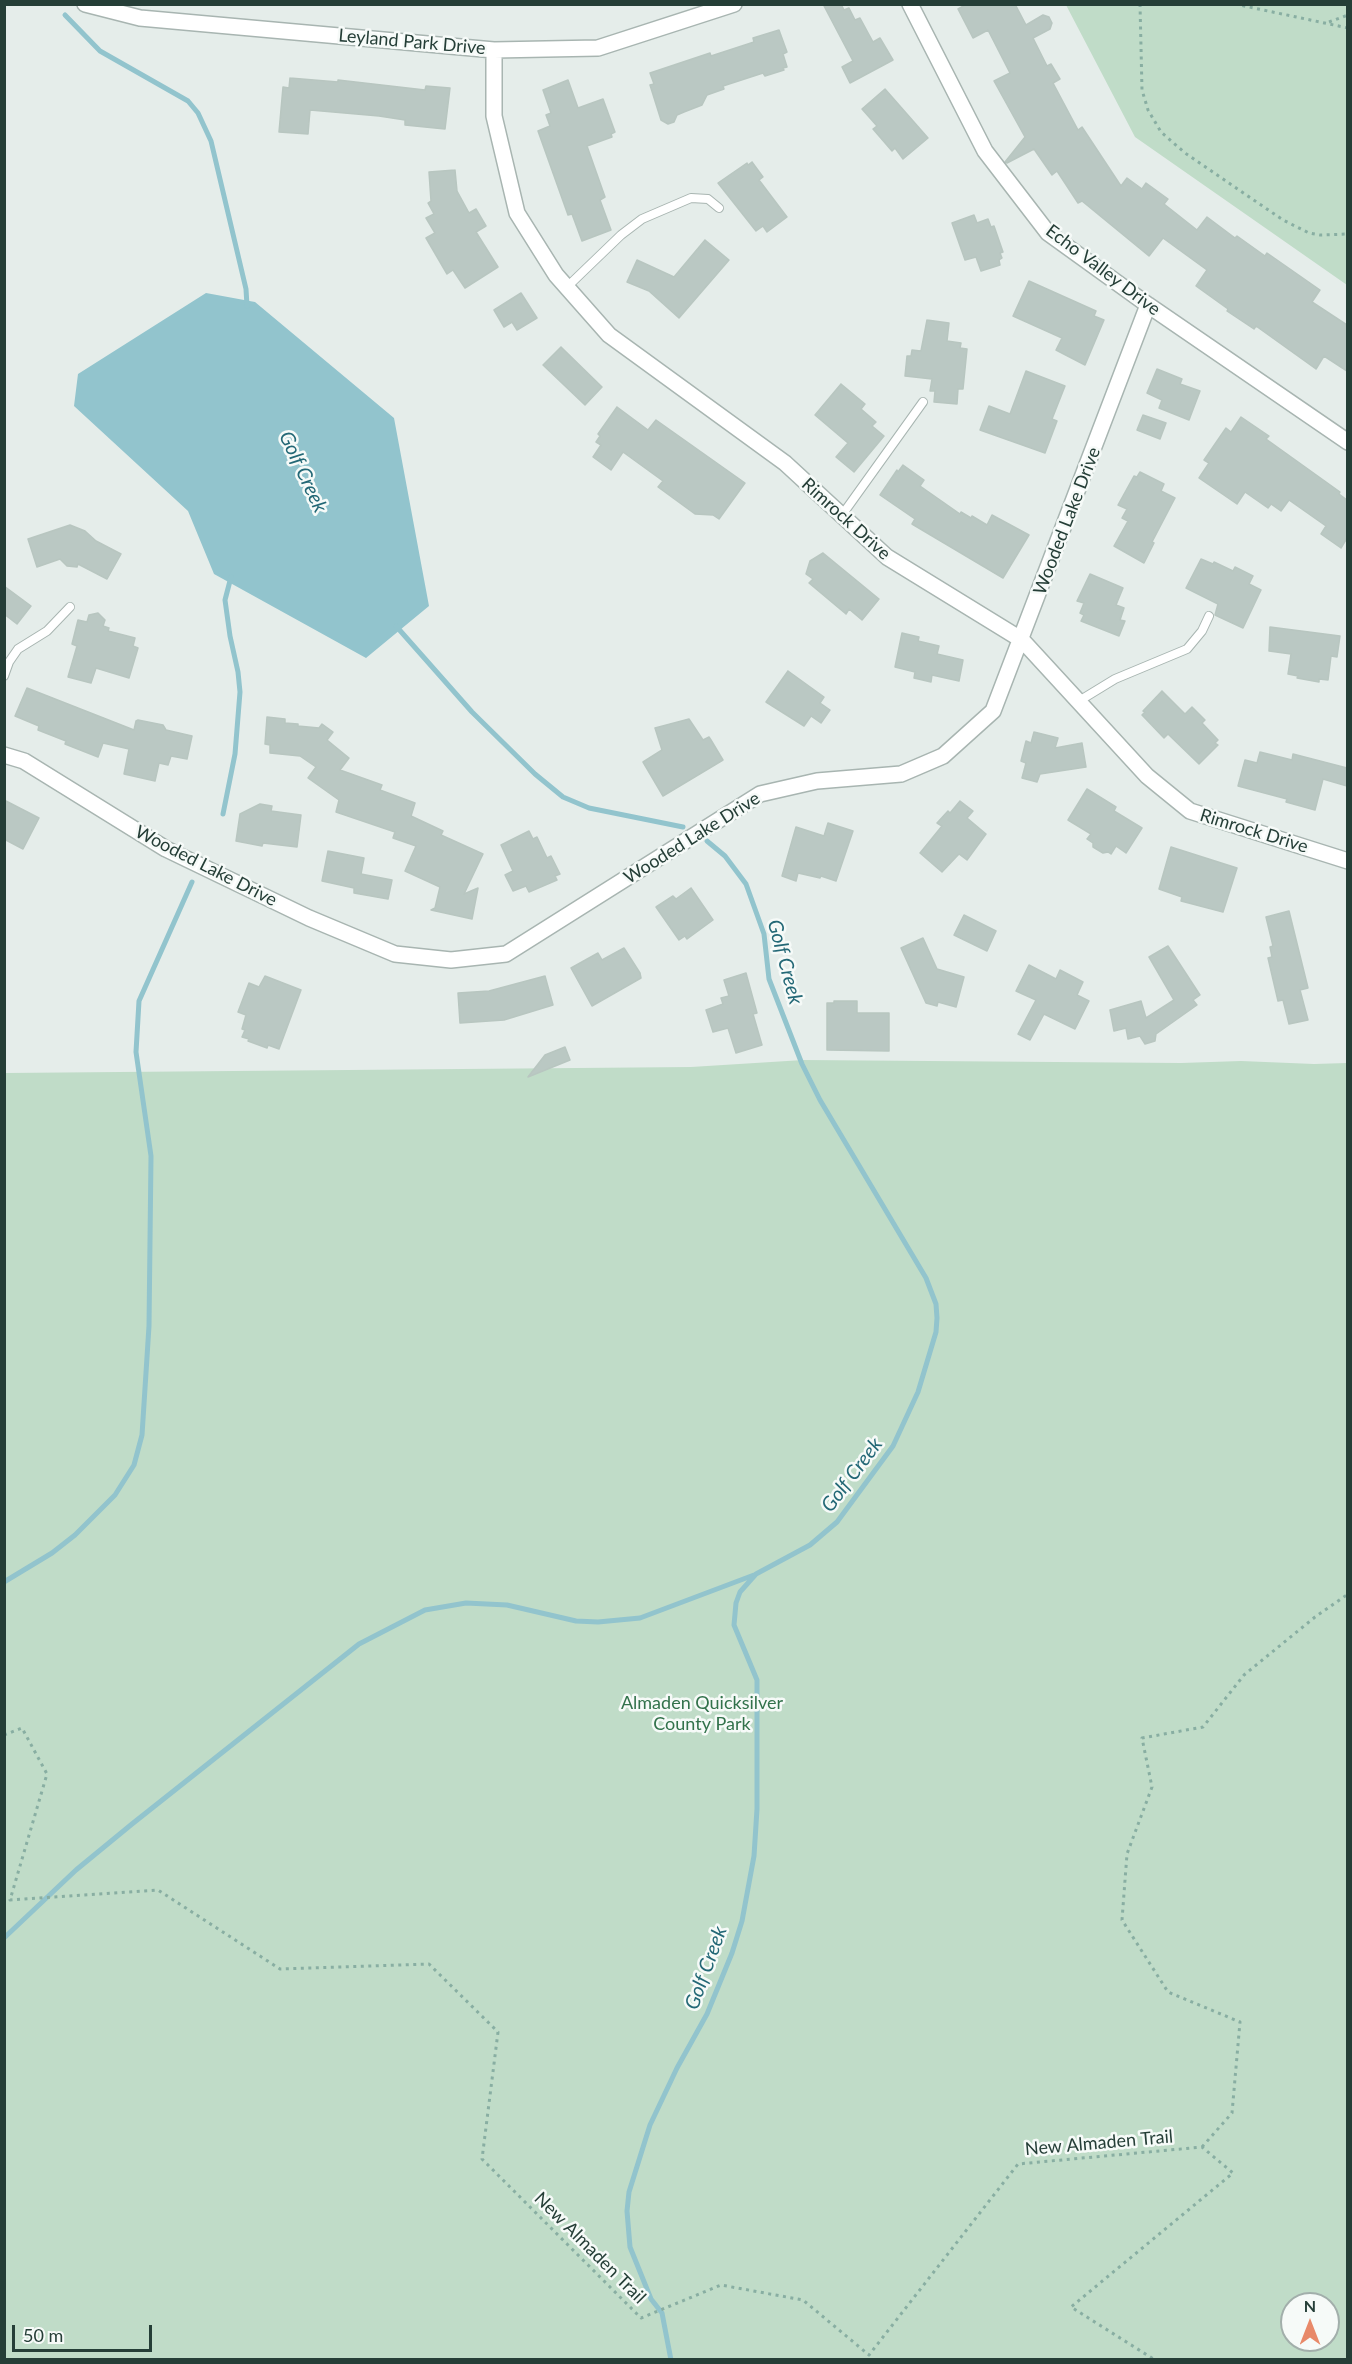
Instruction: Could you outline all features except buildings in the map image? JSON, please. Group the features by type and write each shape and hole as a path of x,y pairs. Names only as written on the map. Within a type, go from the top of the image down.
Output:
{"street":[{"name":"Leyland Park Drive","path":"85,4 140,18 494,50 598,48 734,4"},
{"name":"Echo Valley Drive","path":"910,4 985,151 1048,233 1347,442"},
{"name":"Rimrock Drive","path":"494,50 494,116 517,213 556,275 609,335 785,463 887,557 1022,640 1147,776 1190,811 1347,861"},
{"name":"Wooded Lake Drive","path":"4,755 24,761 166,849 309,918 395,954 451,960 506,954 760,794 817,782 902,774 943,756 993,711 1148,305"}],"lane":[{"path":"567,287 621,235 642,219 691,198 708,199 719,208"},
{"path":"842,515 923,402"},
{"path":"4,676 9,662 18,650 47,631 70,607"},
{"path":"1079,701 1115,679 1187,649 1202,631 1209,616"}],"path":[{"path":"1140,4 1142,90 1148,110 1161,132 1185,153 1283,220 1320,235 1347,234"},
{"path":"1235,4 1347,28"},
{"path":"1321,22 1336,21 1347,15"},
{"path":"1155,2360 1071,2307 1233,2173 1202,2147 1232,2114 1240,2022 1168,1992 1122,1920 1127,1854 1152,1787 1142,1738 1203,1727 1244,1675 1347,1594"},
{"name":"New Almaden Trail","path":"4,1735 22,1728 47,1774 10,1900 158,1890 280,1969 429,1964 498,2032 482,2159 641,2318 721,2285 803,2300 869,2355 1018,2164 1202,2147"}],"green space":[{"path":"1066,5 1347,5 1347,285 1135,137"},
{"name":"Almaden Quicksilver County Park","path":"803,1060 1347,1063 1347,2359 5,2359 5,1073 691,1067"}],"water":[{"path":"206,293 255,302 394,418 429,606 366,658 214,574 188,511 74,406 78,374"}],"waterway":[{"name":"Golf Creek","path":"65,15 100,51 188,101 198,113 211,141 246,289 247,306"},
{"path":"223,814 235,754 240,692 225,600 231,577"},
{"name":"Golf Creek","path":"396,626 472,712 535,774 563,797 589,808 683,827"},
{"name":"Golf Creek","path":"671,2360 662,2313 651,2299 630,2247 627,2211 629,2192 650,2125 677,2068 707,2014 732,1953 742,1921 754,1856 757,1809 757,1680 734,1625 736,1603 740,1592 756,1574 810,1545 837,1522 893,1446 918,1392 936,1332 937,1318 936,1304 926,1278 820,1100 802,1064 769,979 764,934 746,884 725,856 707,841"},
{"path":"4,1582 52,1553 75,1535 115,1495 134,1465 142,1435 149,1326 151,1156 136,1052 139,1001 192,882"},
{"path":"4,1938 76,1870 359,1644 425,1610 466,1603 507,1605 576,1621 598,1622 640,1618 754,1575"}]}
